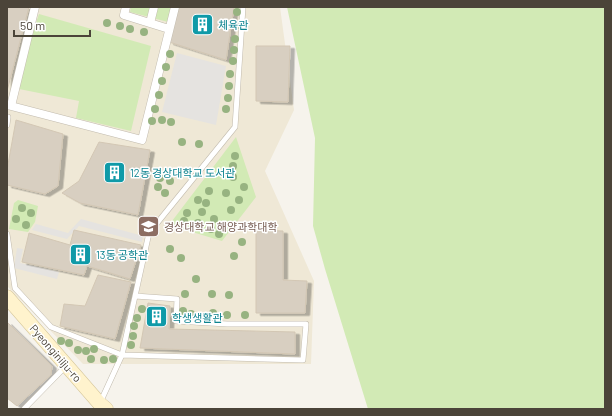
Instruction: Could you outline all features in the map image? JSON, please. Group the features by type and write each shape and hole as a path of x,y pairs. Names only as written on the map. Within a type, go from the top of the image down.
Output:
{"main road":[{"name":"Pyeonginilju-ro","path":"7,297 103,406"}],"street":[{"path":"35,7 11,106 142,140 175,7"},
{"path":"126,7 124,15 169,29"},
{"path":"148,22 149,7"},
{"path":"148,22 154,7"}],"lane":[{"path":"103,406 122,354 149,233 234,127 243,7"},
{"path":"7,125 8,117"},
{"path":"7,234 15,288 50,327 122,354 303,360 306,324 227,324 176,321 177,299 135,296"},
{"path":"24,409 67,366"}],"shaded area":[{"name":"경상대학교 해양과학대학","path":"7,7 280,7 294,110 265,171 314,281 311,364 83,364 8,287"},
{"path":"177,53 226,66 216,125 162,112"},
{"path":"81,219 143,236 142,242 79,226 67,239 32,230 36,224 68,233"},
{"path":"17,248 23,249 20,263 59,272 57,279 14,268"}],"green space":[{"path":"131,7 172,7 168,22 130,12"},
{"path":"287,7 605,7 605,409 368,409 313,226 315,138"},
{"path":"39,14 151,46 131,131 76,118 79,101 14,88"},
{"path":"236,137 256,197 222,241 169,225"},
{"path":"18,200 38,206 35,222 28,232 9,229 14,203"}],"building":[{"path":"7,7 29,7 7,91"},
{"name":"체육관","path":"179,7 234,7 226,60 169,42"},
{"path":"256,46 290,46 288,102 256,101"},
{"path":"16,120 63,134 58,186 45,194 7,185 7,170"},
{"name":"12동 경상대학교 도서관","path":"99,142 150,150 138,215 80,203 62,193 79,181"},
{"name":"13동 공학관","path":"74,230 141,245 130,279 87,266 84,275 22,262 29,233 70,245"},
{"path":"256,230 283,231 283,280 307,281 305,313 256,313"},
{"path":"98,275 131,282 115,339 60,326 64,304 85,306"},
{"name":"학생생활관","path":"148,303 170,306 169,329 295,332 295,354 140,348"},
{"path":"7,322 52,366 51,375 17,406 7,398"}],"place":[{"name":"체육관","path":"203,24"},
{"name":"12동 경상대학교 도서관","path":"115,172"},
{"name":"경상대학교 해양과학대학","path":"148,226"},
{"name":"13동 공학관","path":"81,254"},
{"name":"학생생활관","path":"157,317"}]}
